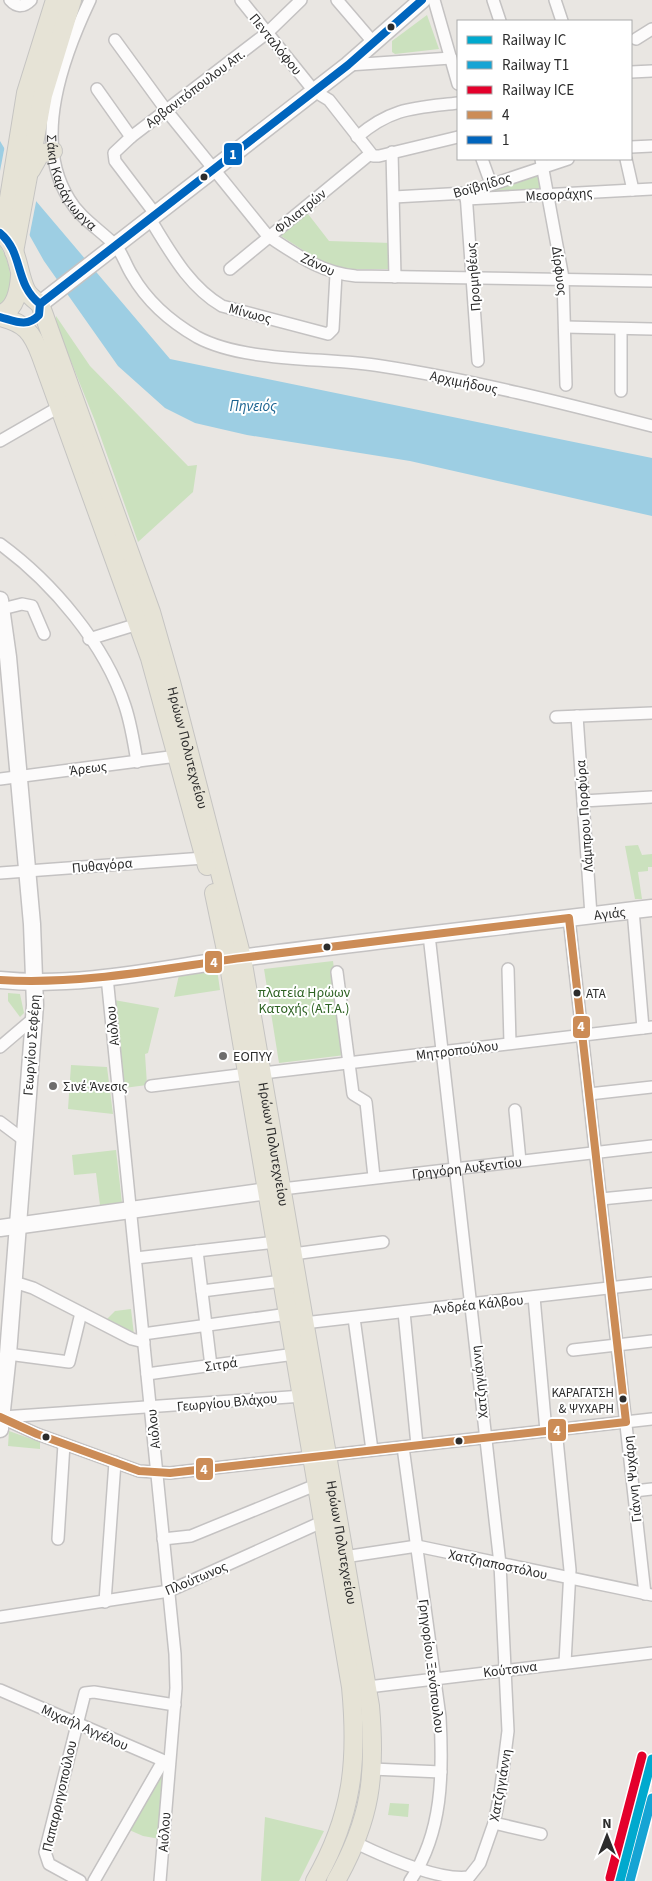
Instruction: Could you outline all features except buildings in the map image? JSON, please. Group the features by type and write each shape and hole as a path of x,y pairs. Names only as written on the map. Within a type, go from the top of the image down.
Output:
{"main road":[{"name":"Σάκη Καράγιωργα","path":"2,228 27,165 18,137 35,60 55,0"},
{"name":"Σάκη Καράγιωργα","path":"16,246 27,165 51,63 72,0"},
{"path":"0,316 20,324 37,318 40,304 348,65 422,0"},
{"path":"0,200 7,175 27,165 42,153 53,152"},
{"path":"2,228 9,242 16,246"},
{"name":"Ηρώων Πολυτεχνείου","path":"16,246 20,272 28,293 40,304 132,560 163,653 235,959 275,1190 293,1254 304,1323 320,1456 318,1484 350,1679 353,1751 352,1781 345,1813 334,1844 315,1881"},
{"path":"0,316 9,310 15,300 20,272"},
{"name":"Ηρώων Πολυτεχνείου","path":"20,324 29,330 37,346 138,624 177,756 204,858 235,959"},
{"name":"Γεωργίου Σεφέρη","path":"0,1421 14,1282 5,1227 24,1140 34,1018 34,982 27,872 4,658 1,604"},
{"name":"Αγιάς","path":"0,980 34,982 107,977 235,959 652,908"},
{"name":"Ηρώων Πολυτεχνείου","path":"275,1190 276,1242 295,1354 303,1396 320,1456 344,1557 368,1687 372,1723 372,1769 368,1804 356,1843 336,1881"},
{"name":"Γρηγόρη Αυξεντίου","path":"5,1227 131,1208 275,1190"}],"street":[{"path":"10,0 16,6 21,6 31,0"},
{"name":"Σάκη Καράγιωργα","path":"90,0 69,51 57,88 53,117 53,152 60,182 68,199 80,214 115,246 145,294 183,328 214,344 272,355"},
{"name":"Πενταλόφου","path":"240,0 314,91 329,100 370,154"},
{"name":"Αρβανιτόπουλου Απ.","path":"153,217 114,157 117,149 267,33 301,0"},
{"path":"337,0 374,42"},
{"path":"434,0 457,80"},
{"path":"493,0 500,20"},
{"path":"555,0 562,20"},
{"path":"636,39 652,29"},
{"name":"Ζάνου","path":"115,40 166,110 268,236 320,268 336,274 395,277 652,280"},
{"path":"348,65 451,58"},
{"path":"632,72 652,71"},
{"path":"97,89 131,137"},
{"path":"357,137 383,117 395,112 457,103"},
{"path":"370,154 379,156 457,137"},
{"path":"632,147 652,146"},
{"path":"392,152 395,277"},
{"name":"Φιλιατρών","path":"230,269 370,154"},
{"path":"482,160 491,184"},
{"name":"Βοϊβηίδος","path":"394,197 466,196 542,162 559,160"},
{"path":"626,160 633,190"},
{"name":"Δίρφυος","path":"542,162 563,278 566,385"},
{"name":"Μεσοράχης","path":"466,196 548,196 652,189"},
{"name":"Προμηθέως","path":"466,196 478,361"},
{"name":"Μίνωος","path":"153,217 193,283 210,299 222,306 328,334 333,329 336,274"},
{"path":"565,327 652,329"},
{"path":"621,329 621,391"},
{"name":"Αρχιμήδους","path":"272,355 362,363 416,372 652,426"},
{"path":"0,441 59,407"},
{"path":"0,544 42,580 74,615 114,680 125,705 137,762"},
{"path":"1,604 32,606 44,634"},
{"path":"89,639 138,624"},
{"path":"556,717 652,713"},
{"name":"Λάμπρου Πορφύρα","path":"578,716 591,915"},
{"name":"Άρεως","path":"0,778 177,756"},
{"path":"583,802 652,797"},
{"name":"Πυθαγόρα","path":"0,873 204,858"},
{"path":"633,910 647,1027"},
{"name":"Γιάννη Ψυχάρη","path":"569,918 634,1491 649,1595"},
{"name":"Χατζηγιάννη","path":"430,935 500,1564 507,1743 494,1823 480,1863 470,1877 464,1880"},
{"path":"508,969 510,1043"},
{"path":"337,972 352,1094 366,1102 374,1177"},
{"name":"Αιόλου","path":"107,977 175,1654 175,1705 166,1762 160,1881"},
{"path":"0,1047 34,1018"},
{"name":"Μητροπούλου","path":"151,1086 647,1027"},
{"path":"589,1094 652,1087"},
{"path":"515,1110 520,1161"},
{"path":"0,1122 24,1140"},
{"name":"Γρηγόρη Αυξεντίου","path":"275,1190 652,1146"},
{"path":"601,1200 652,1194"},
{"path":"136,1258 276,1242"},
{"path":"293,1254 383,1242"},
{"path":"197,1251 211,1366"},
{"path":"202,1291 282,1281"},
{"path":"14,1282 33,1288 132,1340 206,1325 288,1314"},
{"name":"Ανδρέα Κάλβου","path":"304,1323 652,1283"},
{"path":"534,1297 570,1580 565,1662"},
{"path":"404,1312 417,1445"},
{"path":"8,1354 69,1362 81,1313"},
{"path":"354,1318 372,1450"},
{"path":"573,1350 652,1341"},
{"name":"Σιτρά","path":"147,1374 295,1354"},
{"name":"Γεωργίου Βλάχου","path":"0,1421 303,1396"},
{"path":"0,1421 138,1471 157,1472 652,1419"},
{"path":"58,1539 64,1444"},
{"name":"Γρηγορίου Ξενόπουλου","path":"403,1447 440,1717 442,1772 428,1849 410,1881"},
{"path":"105,1602 115,1462"},
{"path":"163,1539 191,1536 318,1484"},
{"path":"634,1491 652,1490"},
{"name":"Πλούτωνος","path":"0,1617 169,1591 324,1521"},
{"name":"Χατζηαποστόλου","path":"344,1557 417,1546 570,1580 649,1595"},
{"name":"Κούτσινα","path":"368,1687 652,1653"},
{"name":"Μιχαήλ Αγγέλου","path":"0,1690 166,1762"},
{"name":"Παπαρρηγοπούλου","path":"80,1881 49,1864 45,1852 83,1697 88,1691 175,1705"},
{"path":"94,1881 166,1762"},
{"path":"372,1769 442,1772"},
{"path":"494,1823 541,1834"},
{"path":"356,1843 404,1866 444,1878 464,1880"}],"green space":[{"path":"427,15 439,49 395,54 392,52 392,41"},
{"path":"539,172 543,192 480,193"},
{"path":"305,210 329,241 392,243 392,269 348,269 323,263 278,234"},
{"path":"0,246 9,268 11,285 6,299 0,304"},
{"path":"56,316 90,366 188,466 197,465 193,492 138,542 95,421 55,322"},
{"path":"638,845 642,855 652,854 652,867 648,867 648,871 638,872 642,899 635,899 625,846"},
{"name":"πλατεία Ηρώων Κατοχής (Α.Τ.Α.)","path":"333,961 345,1055 279,1063 264,969"},
{"path":"217,969 220,990 174,997 179,975"},
{"path":"8,993 20,994 24,1013 20,1017 8,1001"},
{"path":"114,1000 159,1008 148,1053 145,1054 147,1085 124,1088"},
{"path":"71,1065 107,1067 113,1114 68,1109"},
{"path":"116,1150 122,1203 100,1205 96,1173 74,1175 72,1155"},
{"path":"131,1309 134,1335 105,1321 115,1311"},
{"path":"9,1431 40,1442 40,1449 8,1446"},
{"path":"163,1768 167,1770 160,1839 143,1836 127,1829"},
{"path":"390,1803 409,1804 408,1817 388,1815"},
{"path":"265,1817 324,1831 299,1881 261,1881"}],"water":[{"name":"Πηνειός","path":"0,141 36,201 170,359 652,458 652,516 410,461 247,435 195,423 165,408 118,366 44,261 0,183"}],"pier":[{"path":"5,145 37,197 29,238 0,187 0,171"}],"rail line":[{"name":"ICE","path":"610,1878 642,1756"},
{"name":"IC","path":"620,1881 652,1759"},
{"name":"T1","path":"630,1881 652,1798"}],"transit line":[{"name":"1","path":"40,304 348,65 422,0"},
{"name":"1","path":"0,233 13,250 26,287 40,304 39,315 30,321 16,322 0,317"},
{"name":"4","path":"0,980 61,980 121,975 241,958 569,918 626,1422 170,1473 139,1471 37,1434 0,1417"}],"place":[{"name":"ΑΤΑ","path":"577,993"},
{"name":"ΕΟΠΥΥ","path":"223,1056"},
{"name":"Σινέ Άνεσις","path":"53,1086"},
{"name":"ΚΑΡΑΓΑΤΣΗ & ΨΥΧΑΡΗ","path":"623,1399"}]}
